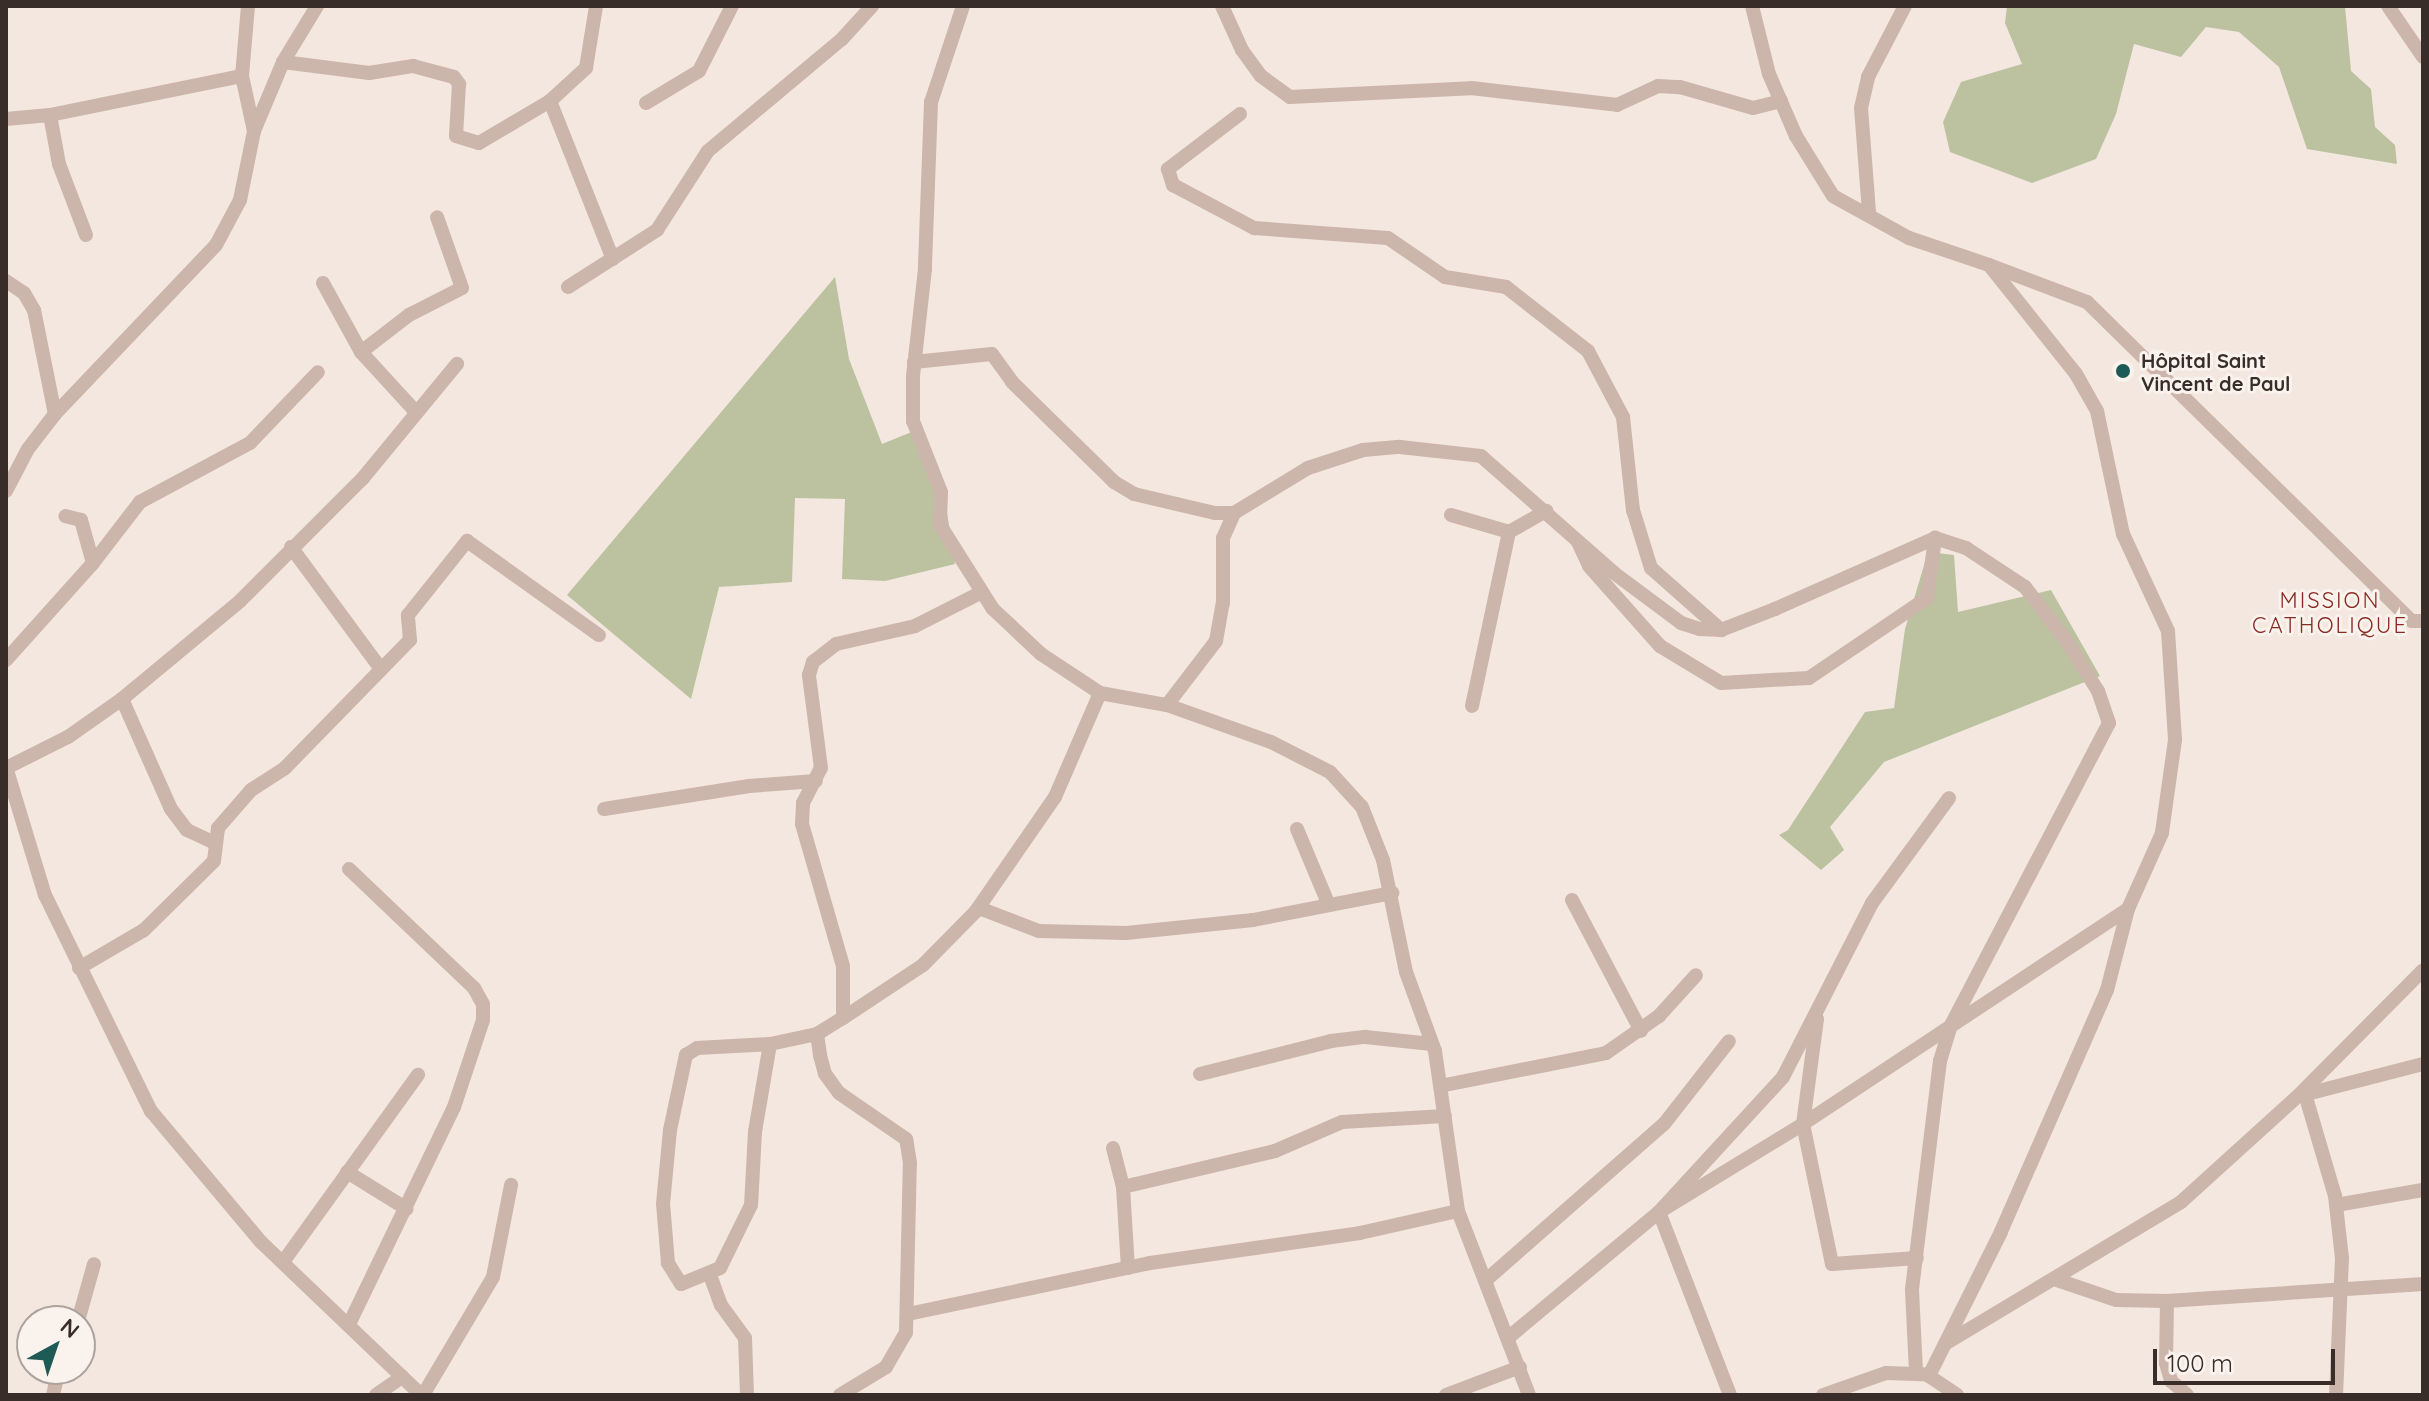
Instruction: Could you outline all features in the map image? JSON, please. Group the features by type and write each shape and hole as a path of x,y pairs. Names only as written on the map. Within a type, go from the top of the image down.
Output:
{"street":[{"path":"248,6 242,76 254,131"},
{"path":"6,491 28,449 55,414 216,245 240,200 254,131 283,62 317,6"},
{"path":"283,62 369,73 413,66 454,77 459,83 455,131 466,143 490,139 550,101 586,68 596,6"},
{"path":"646,103 699,71 732,6"},
{"path":"568,287 657,230 708,151 842,39 872,6"},
{"path":"963,6 931,102 925,269 914,362 913,421 941,492 940,525 980,593 1030,644 1100,693 1118,701 1167,705 1271,742 1330,772 1362,807 1392,893 1406,972 1432,1044 1458,1211 1529,1395"},
{"path":"1222,6 1242,50 1261,76 1290,97 1471,88 1617,105 1658,86 1680,87 1753,108 1781,101"},
{"path":"1752,6 1781,101 1833,196 1869,212 1909,238 2024,274 2087,302 2412,621 2423,621"},
{"path":"1869,212 1861,108 1868,77 1905,6"},
{"path":"2388,6 2423,57"},
{"path":"6,119 50,115 242,76"},
{"path":"550,101 613,259"},
{"path":"1240,114 1168,169 1173,185 1254,228 1388,238 1445,277 1506,287 1588,351 1623,417 1633,510 1651,568 1721,630"},
{"path":"50,115 59,164 86,235"},
{"path":"361,352 409,315 462,288 437,217"},
{"path":"1922,1374 1948,1342 2107,990 2128,909 2162,833 2171,796 2175,684 2168,631 2123,534 2097,411 2076,374 1989,265"},
{"path":"6,281 24,293 34,310 55,414"},
{"path":"323,283 361,352 415,411"},
{"path":"914,362 992,354 1012,382 1114,482 1134,494 1234,513"},
{"path":"457,364 415,411 363,478 240,601 122,699 40,753 6,767 45,895 151,1111 283,1262 350,1322 422,1395 498,1265 511,1185"},
{"path":"6,660 93,563 140,502 250,443 318,372"},
{"path":"1167,705 1216,641 1223,603 1223,538 1234,513 1334,457 1400,447 1481,456 1574,533 1614,573 1681,623 1721,630 1935,538 1966,548 2025,587 2076,655 2109,723 1951,1025 1940,1061 1917,1258 1912,1329 1922,1374"},
{"path":"1451,515 1509,532 1546,511"},
{"path":"65,516 81,520 93,563"},
{"path":"1472,706 1509,532"},
{"path":"1574,533 1589,566 1660,646 1721,683 1809,678 1927,598 1935,538"},
{"path":"79,968 144,930 214,861 213,842 218,828 251,790 285,768 410,640 408,615 467,541 599,635"},
{"path":"291,547 381,669"},
{"path":"843,1018 841,945 802,824 803,803 816,781 821,760 809,692 813,662 836,644 915,626 980,593"},
{"path":"770,1044 755,1132 751,1205 729,1256 710,1275 681,1284 668,1263 664,1171 682,1068 688,1052 697,1048 770,1044 817,1034 923,965 979,908 1055,797 1100,693"},
{"path":"122,699 171,809 192,834 213,842"},
{"path":"604,809 749,786 816,781"},
{"path":"1509,1337 1659,1212 1783,1077 1872,903 1949,798"},
{"path":"1297,829 1328,903"},
{"path":"349,869 474,988 483,1004 483,1020 454,1107 350,1322"},
{"path":"979,908 1039,931 1126,933 1253,920 1392,893"},
{"path":"1572,900 1641,1031"},
{"path":"1659,1212 1803,1124 2128,909"},
{"path":"1948,1342 2171,1210 2302,1095 2423,970"},
{"path":"1440,1086 1606,1053 1641,1031 1696,975"},
{"path":"1818,1007 1803,1124 1832,1264 1917,1258"},
{"path":"817,1034 831,1083 854,1106 899,1133 909,1147 908,1314 900,1350 886,1367 840,1395"},
{"path":"1200,1074 1331,1041 1365,1037 1432,1044"},
{"path":"1485,1281 1572,1210 1664,1124 1729,1041"},
{"path":"2302,1095 2423,1064"},
{"path":"283,1262 418,1075"},
{"path":"2302,1095 2336,1205 2342,1287 2336,1395"},
{"path":"1123,1187 1275,1151 1342,1122 1445,1116"},
{"path":"1113,1148 1123,1187 1120,1211 1128,1268"},
{"path":"347,1172 407,1209"},
{"path":"2336,1205 2423,1190"},
{"path":"908,1314 1128,1268 1360,1233 1458,1211"},
{"path":"1659,1212 1730,1395"},
{"path":"82,1305 94,1264"},
{"path":"710,1275 721,1305 745,1338 747,1395"},
{"path":"2057,1280 2116,1300 2167,1301 2423,1284"},
{"path":"2167,1301 2166,1363 2171,1381 2187,1395"},
{"path":"1446,1395 1520,1367"},
{"path":"1823,1395 1861,1379 1922,1374 1957,1395"},
{"path":"376,1395 402,1377"}],"green space":[{"path":"2007,6 2345,6 2351,71 2371,89 2375,127 2395,145 2397,164 2307,149 2279,67 2239,32 2206,27 2181,57 2134,44 2116,114 2096,159 2032,183 1950,152 1943,122 1961,82 2022,64 2005,23"},
{"path":"835,277 849,359 882,444 919,429 944,493 955,564 885,581 842,579 845,499 795,498 792,582 719,587 691,699 567,595"},
{"path":"1928,552 1954,555 1958,612 2051,590 2100,676 1884,762 1830,827 1844,850 1821,870 1779,835 1788,830 1865,712 1894,708 1905,629"}],"place":[{"name":"Hôpital Saint Vincent de Paul","path":"2123,371"}],"district":[{"name":"MISSION CATHOLIQUE","path":"2330,612"}]}
